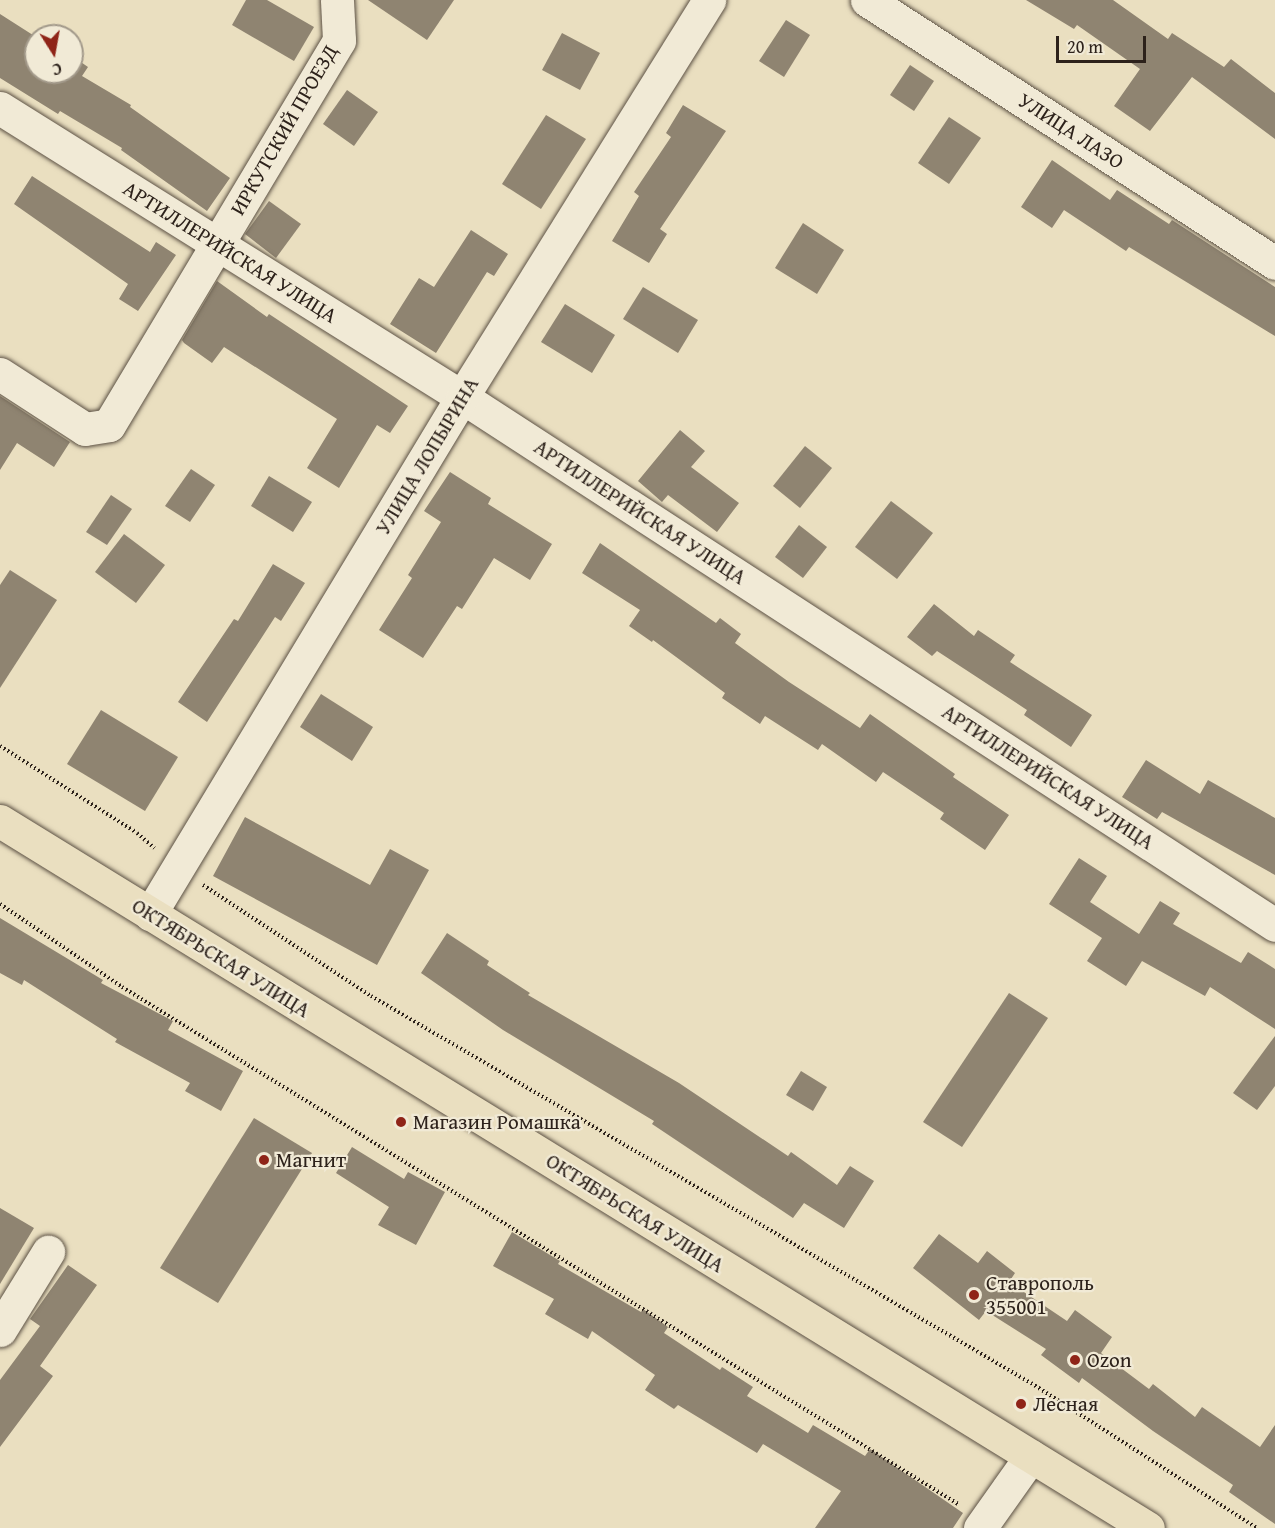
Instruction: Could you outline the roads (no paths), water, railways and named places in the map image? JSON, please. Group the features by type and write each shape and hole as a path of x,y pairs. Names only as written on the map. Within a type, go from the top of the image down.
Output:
{"main road":[{"name":"ОКТЯБРЬСКАЯ УЛИЦА","path":"0,820 1148,1528"}],"street":[{"name":"ИРКУТСКИЙ ПРОЕЗД","path":"0,374 85,429 109,424 339,40 337,0"},
{"name":"УЛИЦА ЛОПЫРИНА","path":"150,914 462,396 709,0"},
{"name":"УЛИЦА ЛАЗО","path":"867,0 1275,263"},
{"name":"АРТИЛЛЕРИЙСКАЯ УЛИЦА","path":"0,108 216,245 462,396 1275,925"},
{"path":"0,1330 48,1252"},
{"path":"983,1524 1031,1456"}],"place":[{"name":"Магазин Ромашка","path":"401,1122"},
{"name":"Магнит","path":"264,1160"},
{"name":"Ставрополь 355001","path":"974,1295"},
{"name":"Ozon","path":"1075,1360"},
{"name":"Лесная","path":"1021,1404"}]}
